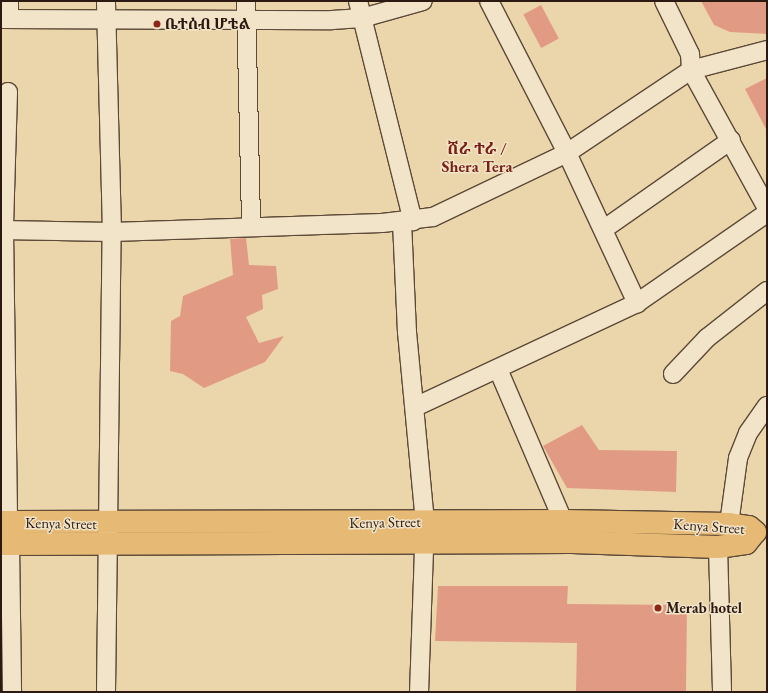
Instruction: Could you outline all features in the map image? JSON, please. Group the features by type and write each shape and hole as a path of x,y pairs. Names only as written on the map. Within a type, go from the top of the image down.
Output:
{"main road":[{"name":"Kenya Street","path":"5,522 108,534 425,521 564,521 729,524 749,527 761,531"},
{"path":"6,544 108,534 425,543 572,542 718,547 746,543 761,531"}],"street":[{"path":"9,1 5,19 246,22 362,18 423,1"},
{"path":"106,1 112,232 106,692"},
{"path":"246,1 251,225"},
{"path":"358,1 407,221 407,332 425,521 419,692"},
{"path":"490,1 604,229 637,303"},
{"path":"664,1 690,54 691,70 731,140 767,208"},
{"path":"2,230 112,232 251,225 407,221 433,217 466,204 567,153 691,70 767,50"},
{"path":"5,522 2,230 8,92"},
{"path":"604,229 731,140"},
{"path":"415,408 637,303 767,213"},
{"path":"673,374 708,338 767,291"},
{"path":"498,369 572,542"},
{"path":"729,524 738,458 748,433 767,406"},
{"path":"6,544 12,692"},
{"path":"718,547 722,692"}],"building":[{"path":"701,1 767,1 767,34 730,32 714,25"},
{"path":"541,5 559,39 541,48 523,14"},
{"path":"767,78 767,131 745,89"},
{"path":"246,238 249,265 276,266 278,289 262,295 263,309 246,317 259,343 284,336 265,362 204,388 183,374 170,371 171,321 180,316 183,296 233,275 230,239"},
{"path":"582,425 599,450 677,451 676,492 567,488 543,446"},
{"path":"438,586 568,586 567,604 687,605 686,692 576,692 577,643 435,641"}],"place":[{"name":"ቤተሰብ ሆቴል","path":"157,24"},
{"name":"Merab hotel","path":"658,608"}],"district":[{"name":"ሸራ ተራ / Shera Tera","path":"477,158"}]}
